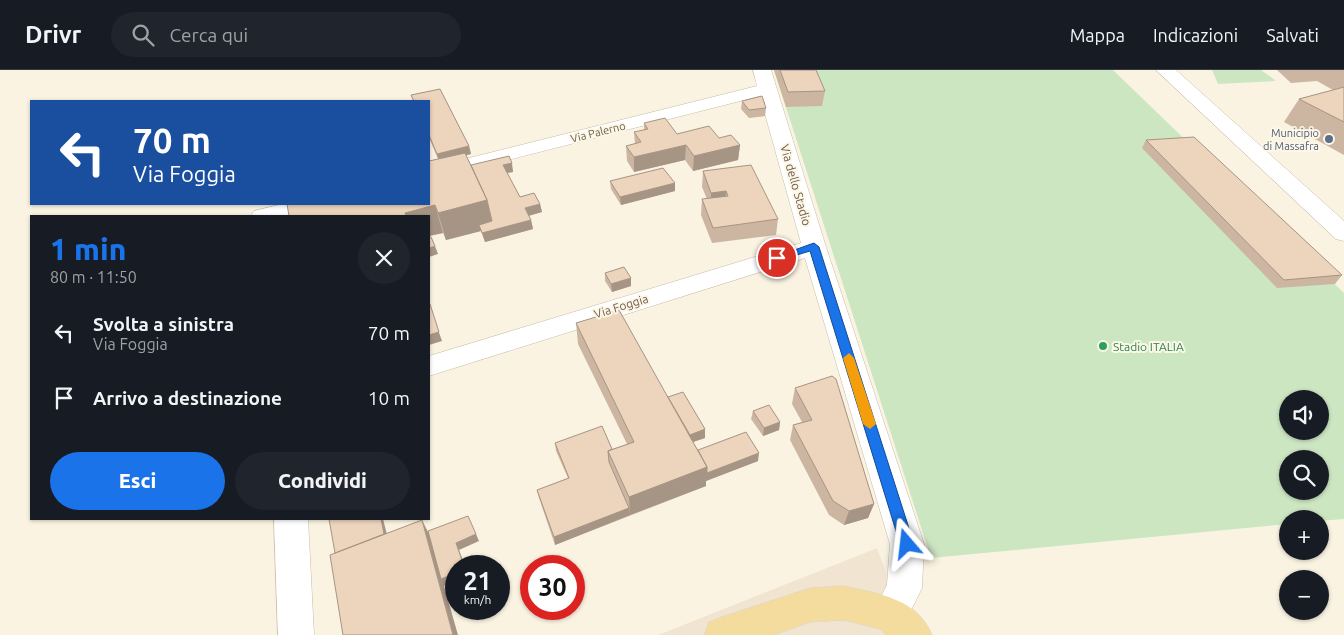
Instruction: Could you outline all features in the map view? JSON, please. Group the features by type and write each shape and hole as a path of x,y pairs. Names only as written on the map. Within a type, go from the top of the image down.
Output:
{"main road":[{"path":"722,635 810,605 844,603 902,625"}],"street":[{"path":"1165,70 1344,234"},
{"name":"Via Palerno","path":"430,174 764,80"},
{"name":"Via dello Stadio","path":"764,80 907,544 902,625"},
{"path":"266,215 307,205"},
{"name":"Via Foggia","path":"430,366 814,247"},
{"path":"291,520 296,635"}],"shaded area":[{"path":"877,548 909,635 658,635"}],"green space":[{"name":"Stadio ITALIA","path":"774,70 1113,70 1344,293 1344,519 1329,520 1329,510 1279,510 1279,525 931,558"},
{"path":"1212,70 1261,70 1276,81 1218,84"}],"building":[{"path":"780,70 816,70 825,91 788,92"},
{"path":"1344,87 1344,122 1299,99"},
{"path":"440,89 469,146 437,154 430,137 430,100 414,100 411,95"},
{"path":"762,96 766,108 749,110 742,101"},
{"path":"665,118 677,134 709,126 719,138 731,135 740,145 694,156 686,145 634,157 626,146 641,142 634,132 648,129 644,123"},
{"path":"1194,137 1342,275 1284,280 1146,140"},
{"path":"465,153 487,200 438,213 435,205 405,213 406,215 289,215 287,205 430,205 430,161"},
{"path":"509,156 512,163 503,165 520,197 534,193 540,204 525,208 531,220 482,233 479,225 492,221 487,200 471,165"},
{"path":"751,165 778,219 713,228 702,199 728,196 726,191 711,193 703,171"},
{"path":"663,168 675,183 620,197 610,181"},
{"path":"430,237 431,237 435,246 430,248"},
{"path":"624,267 631,278 611,284 605,273"},
{"path":"430,304 439,332 430,335"},
{"path":"619,310 707,467 629,497 608,451 634,442 576,323"},
{"path":"832,376 836,379 874,504 849,511 833,501 793,425 812,420 795,388"},
{"path":"683,392 705,429 690,435 668,397"},
{"path":"769,405 780,422 764,428 753,411"},
{"path":"602,426 612,449 608,451 609,462 629,508 554,537 537,490 569,478 555,443"},
{"path":"746,432 759,453 707,473 707,467 698,450"},
{"path":"468,516 476,534 456,543 460,555 445,555 445,577 441,579 428,531"},
{"path":"329,520 381,520 384,534 335,553"},
{"path":"422,520 445,605 445,620 449,620 453,635 343,635 330,555"}],"slow traffic":[{"path":"849,358 870,424"}],"place":[{"name":"Municipio di Massafra","path":"1329,139"},
{"name":"Stadio ITALIA","path":"1103,346"}],"route":[{"path":"777,258 814,247 907,544"}]}
